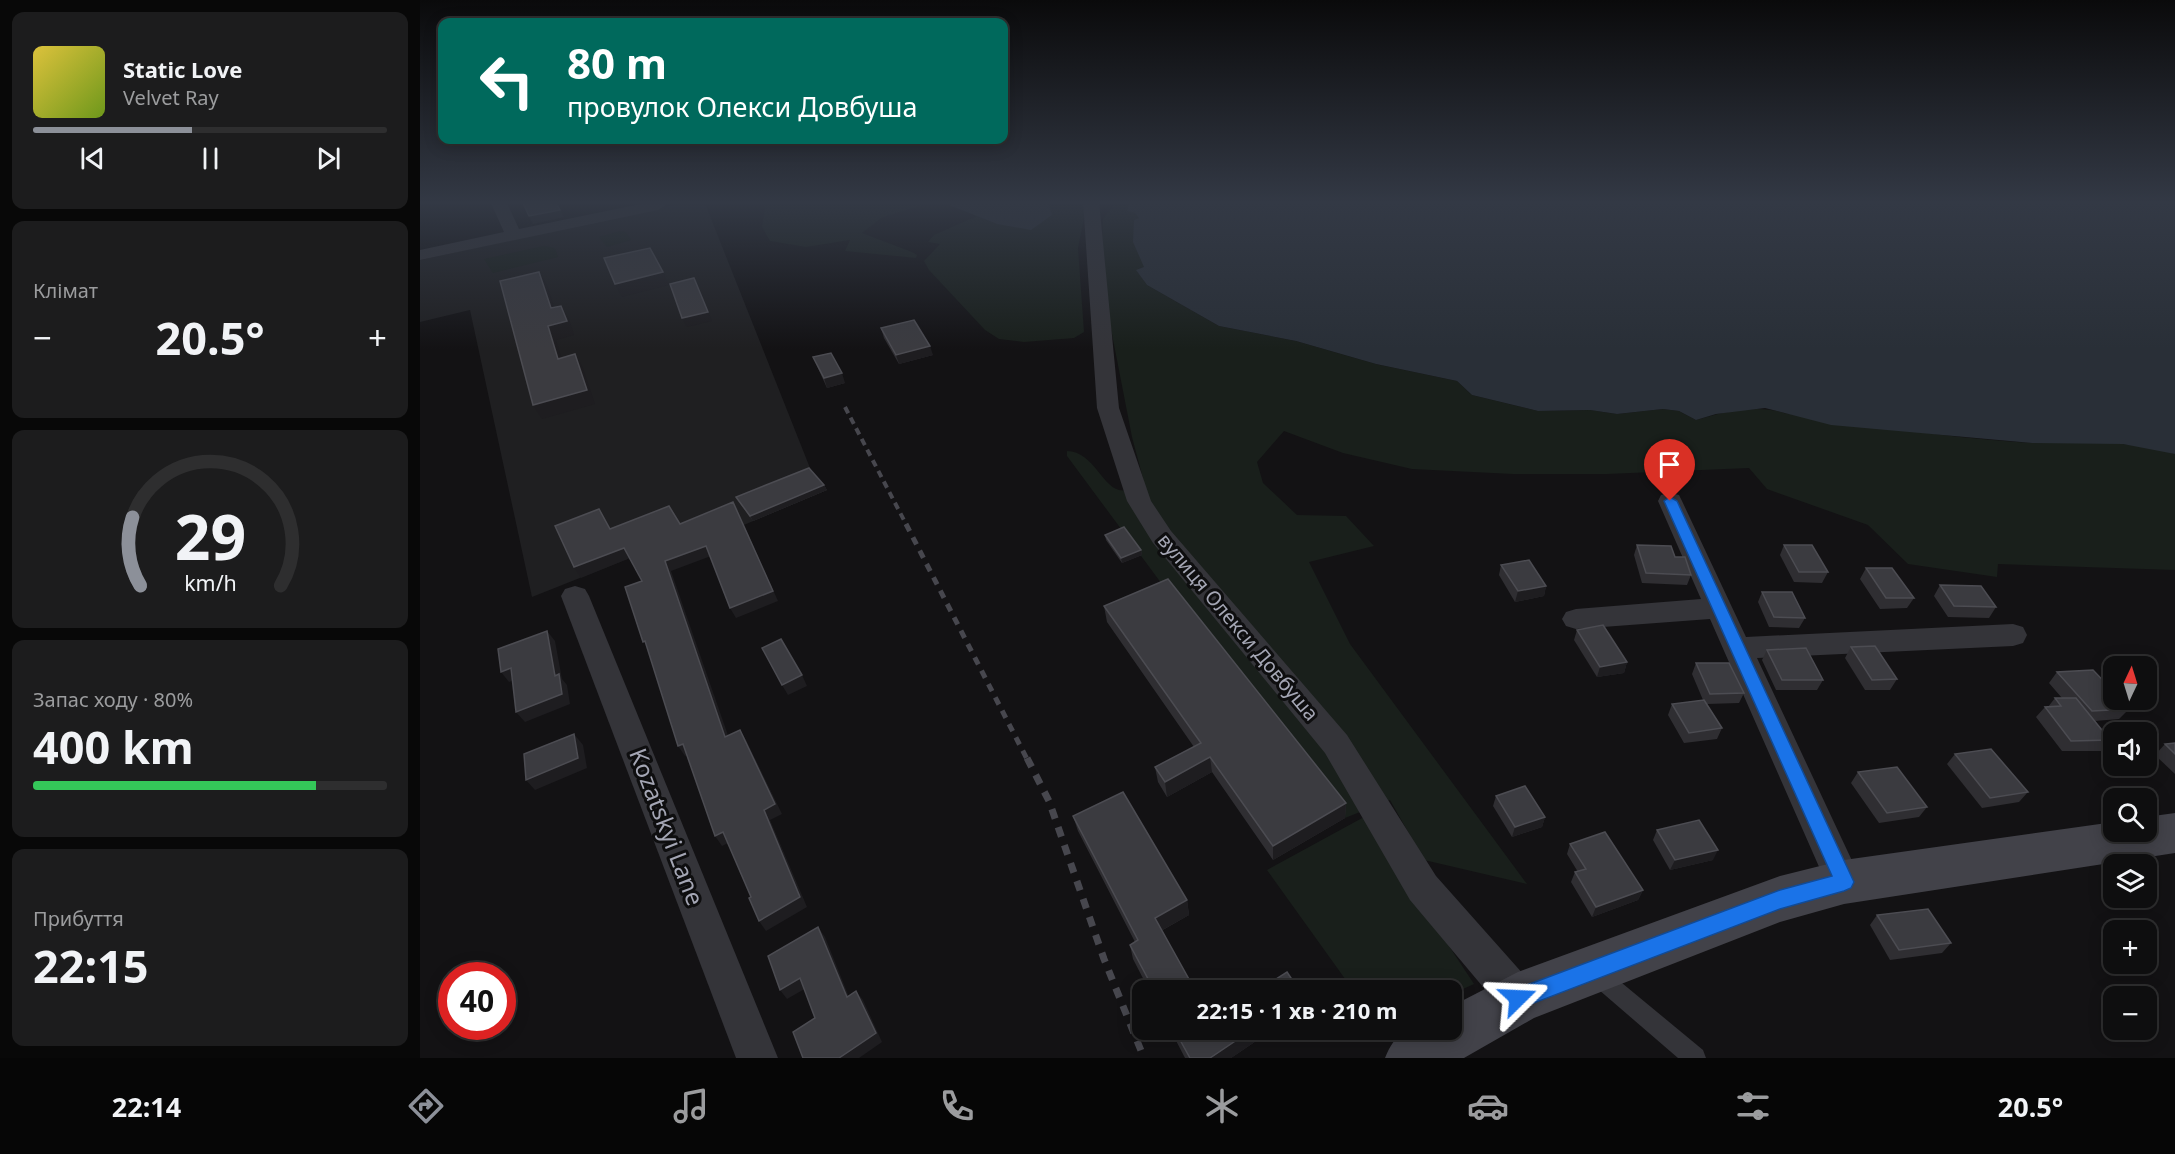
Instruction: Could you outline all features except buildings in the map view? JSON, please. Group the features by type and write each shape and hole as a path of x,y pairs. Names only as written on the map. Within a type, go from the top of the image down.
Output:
{"street":[{"path":"420,255 442,250"},
{"name":"вулиця Олекси Довбуша","path":"1095,250 1108,408 1139,501 1162,537 1336,744 1423,888 1518,998"},
{"path":"1670,501 1844,882"},
{"name":"Kozatskyi Lane","path":"575,596 757,1058"},
{"path":"1576,619 1719,608"},
{"path":"1737,648 2013,635"},
{"path":"1412,1058 1518,998 1780,899 1844,882 2175,833"}],"lane":[{"path":"1592,970 1695,1058"}],"shaded area":[{"path":"464,250 724,250 812,473 827,490 637,570 630,558 532,597 470,310 420,322 420,260"},
{"path":"524,250 556,250 558,257 493,273 484,259"},
{"path":"908,250 917,255 916,258 845,251"},
{"path":"934,250 1078,250 1084,332 1074,338 1024,342 999,339 985,330 929,270 924,261"},
{"path":"1103,250 1143,250 1145,267 1137,271 1147,285 1219,326 1296,341 1376,364 1457,381 1472,395 1538,411 1590,410 1617,414 1663,409 1679,411 1696,420 1729,412 1763,409 1958,437 2036,443 2136,445 2156,449 2175,454 2175,570 1998,564 1997,577 1908,564 1868,525 1767,489 1749,468 1607,474 1513,474 1412,469 1343,453 1284,431 1257,462 1263,483 1297,515 1346,516 1374,546 1309,562 1350,644 1527,884 1424,860 1390,800 1345,818 1170,595 1067,456 1067,451 1085,458 1112,486 1119,490 1136,487 1144,482 1132,437 1110,324"},
{"path":"1137,250 2175,250 2175,454 2123,444 2032,443 1831,425 1765,408 1716,414 1696,420 1679,411 1663,409 1617,414 1590,410 1538,411 1472,395 1457,381 1376,364 1296,341 1219,326 1147,285 1136,270 1144,267"},
{"path":"1364,817 1474,984 1462,989 1462,980 1346,980 1267,870"}],"railway":[{"path":"845,407 907,526"},
{"path":"906,524 1027,759"},
{"path":"1027,758 1049,801 1104,959 1144,1058"}],"route":[{"path":"1518,998 1780,899 1844,882 1670,501"}]}
